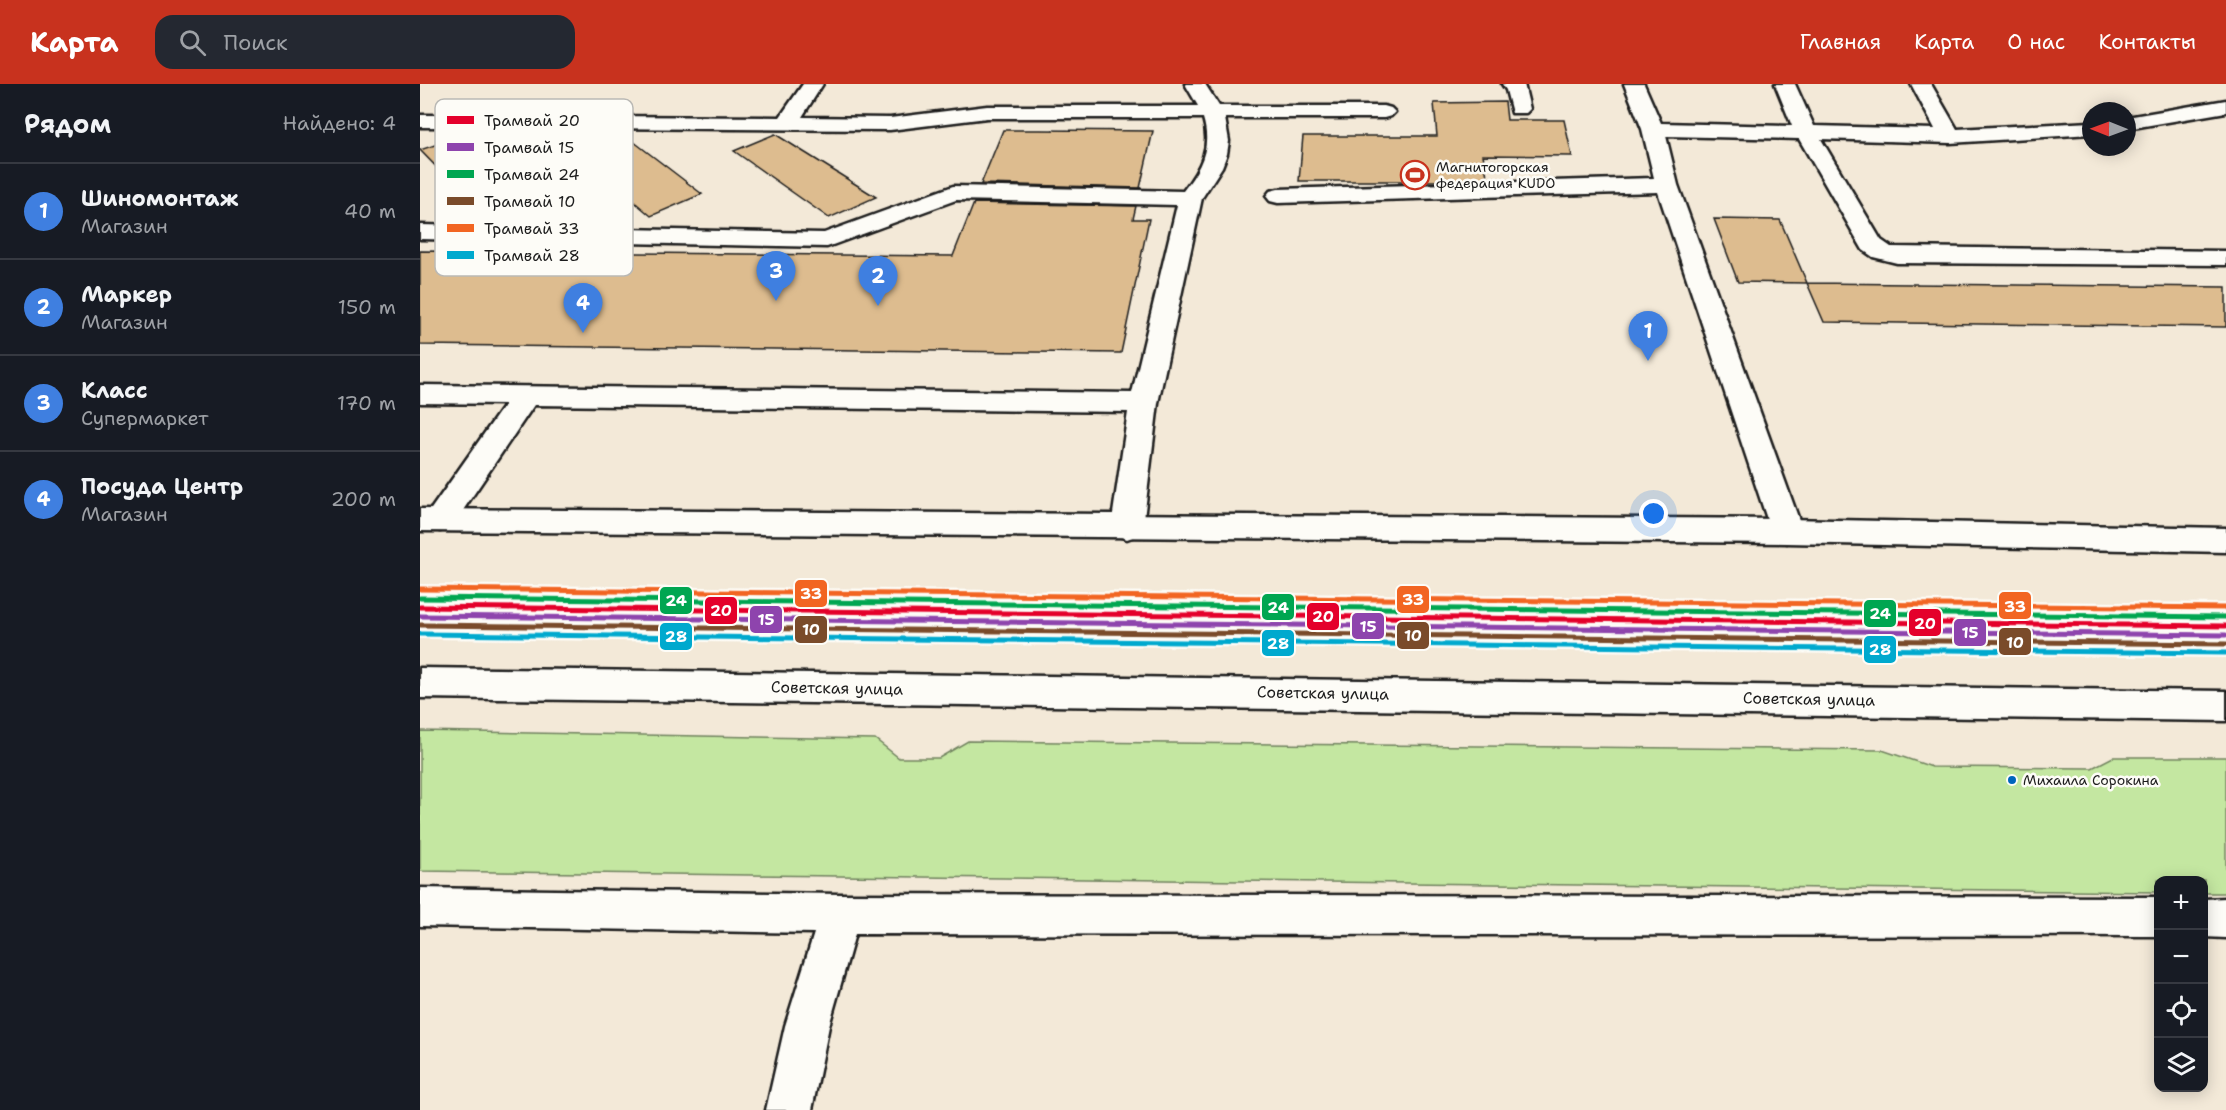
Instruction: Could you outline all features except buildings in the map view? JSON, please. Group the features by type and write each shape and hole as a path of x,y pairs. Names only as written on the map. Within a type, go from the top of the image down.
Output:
{"main road":[{"path":"787,123 813,84"},
{"path":"1127,527 1144,403 1190,198 1206,178 1215,157 1219,135 1215,113 1195,84"},
{"path":"1512,84 1516,88 1519,109"},
{"path":"1635,84 1653,129 1667,185 1787,531"},
{"path":"1785,84 1805,131 1872,245 1889,255 2226,258"},
{"path":"1921,84 1950,136"},
{"path":"2136,121 2226,106"},
{"path":"633,122 891,123 987,112 1384,112"},
{"path":"420,121 435,121"},
{"path":"1653,129 1950,136 2082,129"},
{"path":"1278,196 1667,185"},
{"path":"633,236 827,240 953,193 1190,198"},
{"path":"420,231 435,231"},
{"path":"420,394 1144,403"},
{"path":"430,520 526,395"},
{"path":"430,520 1787,531 2226,540"},
{"name":"Советская улица","path":"420,683 2226,706"},
{"path":"420,907 840,914 2154,917"},
{"path":"789,1110 807,1026 840,914"},
{"path":"2208,918 2226,918"}],"green space":[{"path":"420,731 875,739 899,758 939,758 968,741 1882,750 1932,767 2092,768 2113,757 2226,757 2226,893 2208,893 2208,876 2154,876 2154,892 420,871"}],"tram line":[{"name":"33","path":"420,589 2226,608"},
{"name":"24","path":"420,598 2226,617"},
{"name":"20","path":"420,607 2226,626"},
{"name":"15","path":"420,616 2226,635"},
{"name":"10","path":"420,625 2226,644"},
{"name":"28","path":"420,634 2226,653"}],"place":[{"name":"Магнитогорская федерация KUDO","path":"1415,175"},
{"name":"Класс","path":"776,301"},
{"name":"Маркер","path":"878,306"},
{"name":"Посуда Центр","path":"583,333"},
{"name":"Шиномонтаж","path":"1648,361"},
{"name":"Михаила Сорокина","path":"2012,780"}]}
